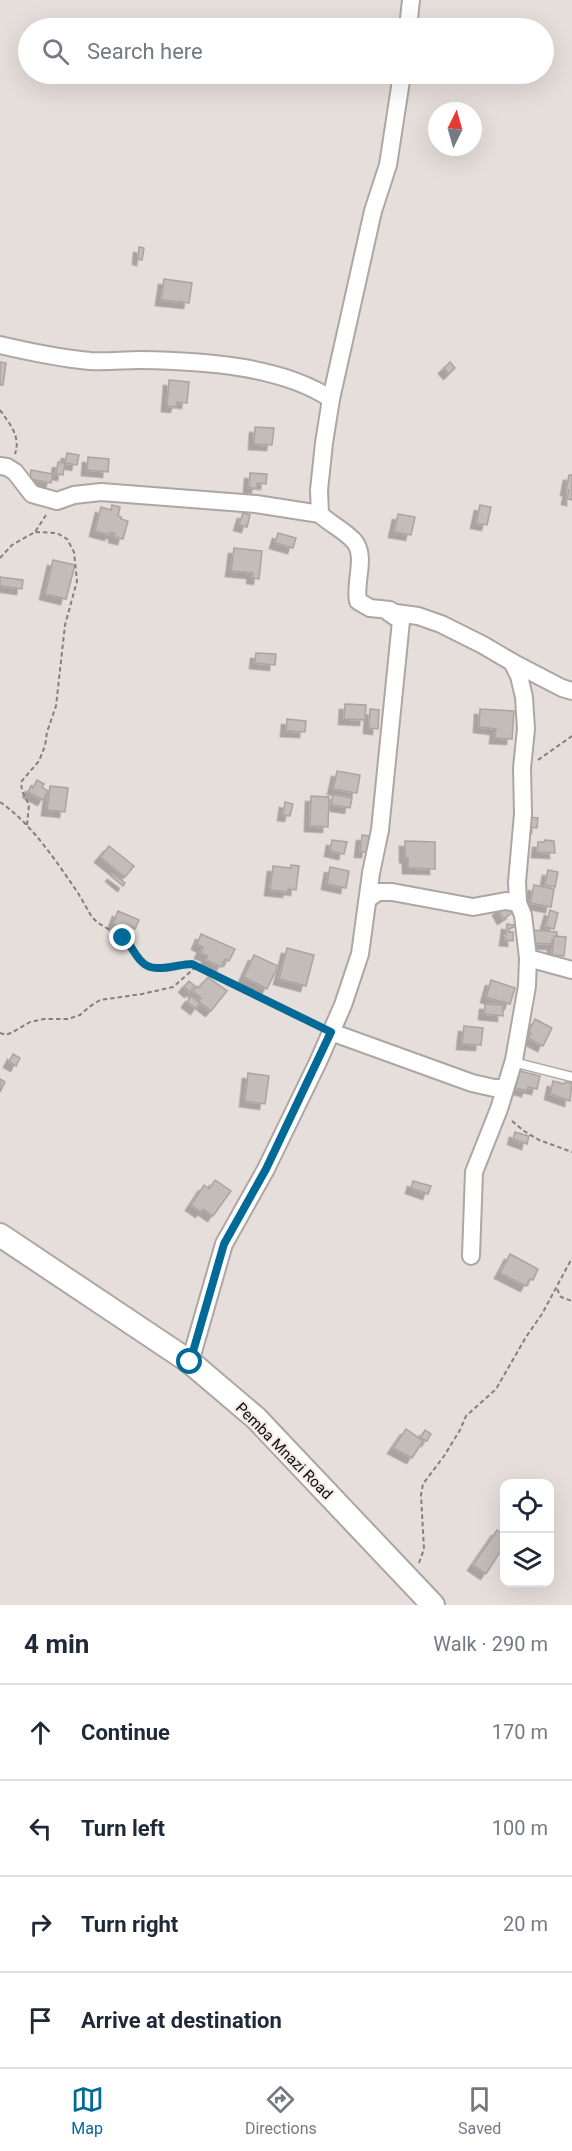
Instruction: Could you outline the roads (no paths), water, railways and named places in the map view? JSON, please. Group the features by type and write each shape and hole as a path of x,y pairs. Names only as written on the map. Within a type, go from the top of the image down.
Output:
{"main road":[{"name":"Pemba Mnazi Road","path":"0,1235 190,1362 256,1418 433,1605"}],"street":[{"path":"409,18 411,0"},
{"path":"320,514 319,490 322,455 331,399 373,211 388,165 400,84"},
{"path":"0,345 38,354 91,361 143,360 218,365 262,372 319,391 331,399"},
{"path":"4,466 15,472 32,494 57,501 74,495 101,492 256,504 320,514 356,543 359,552 356,590 358,601 370,608 390,610 388,612 401,621 380,830 360,954 343,1005 331,1032 266,1169 224,1244 190,1362"},
{"path":"388,612 418,616 441,624 562,688 572,691"},
{"path":"471,1256 474,1172 499,1109 514,1060 524,1010 528,958 523,915 518,903 517,882 523,814 522,768 526,729 524,697 519,676 512,662"},
{"path":"368,899 378,892 393,892 473,908 506,901 518,903"},
{"path":"528,958 572,970"},
{"path":"331,1032 472,1083 504,1088"}],"lane":[{"path":"514,1060 521,1064 572,1077"}]}
